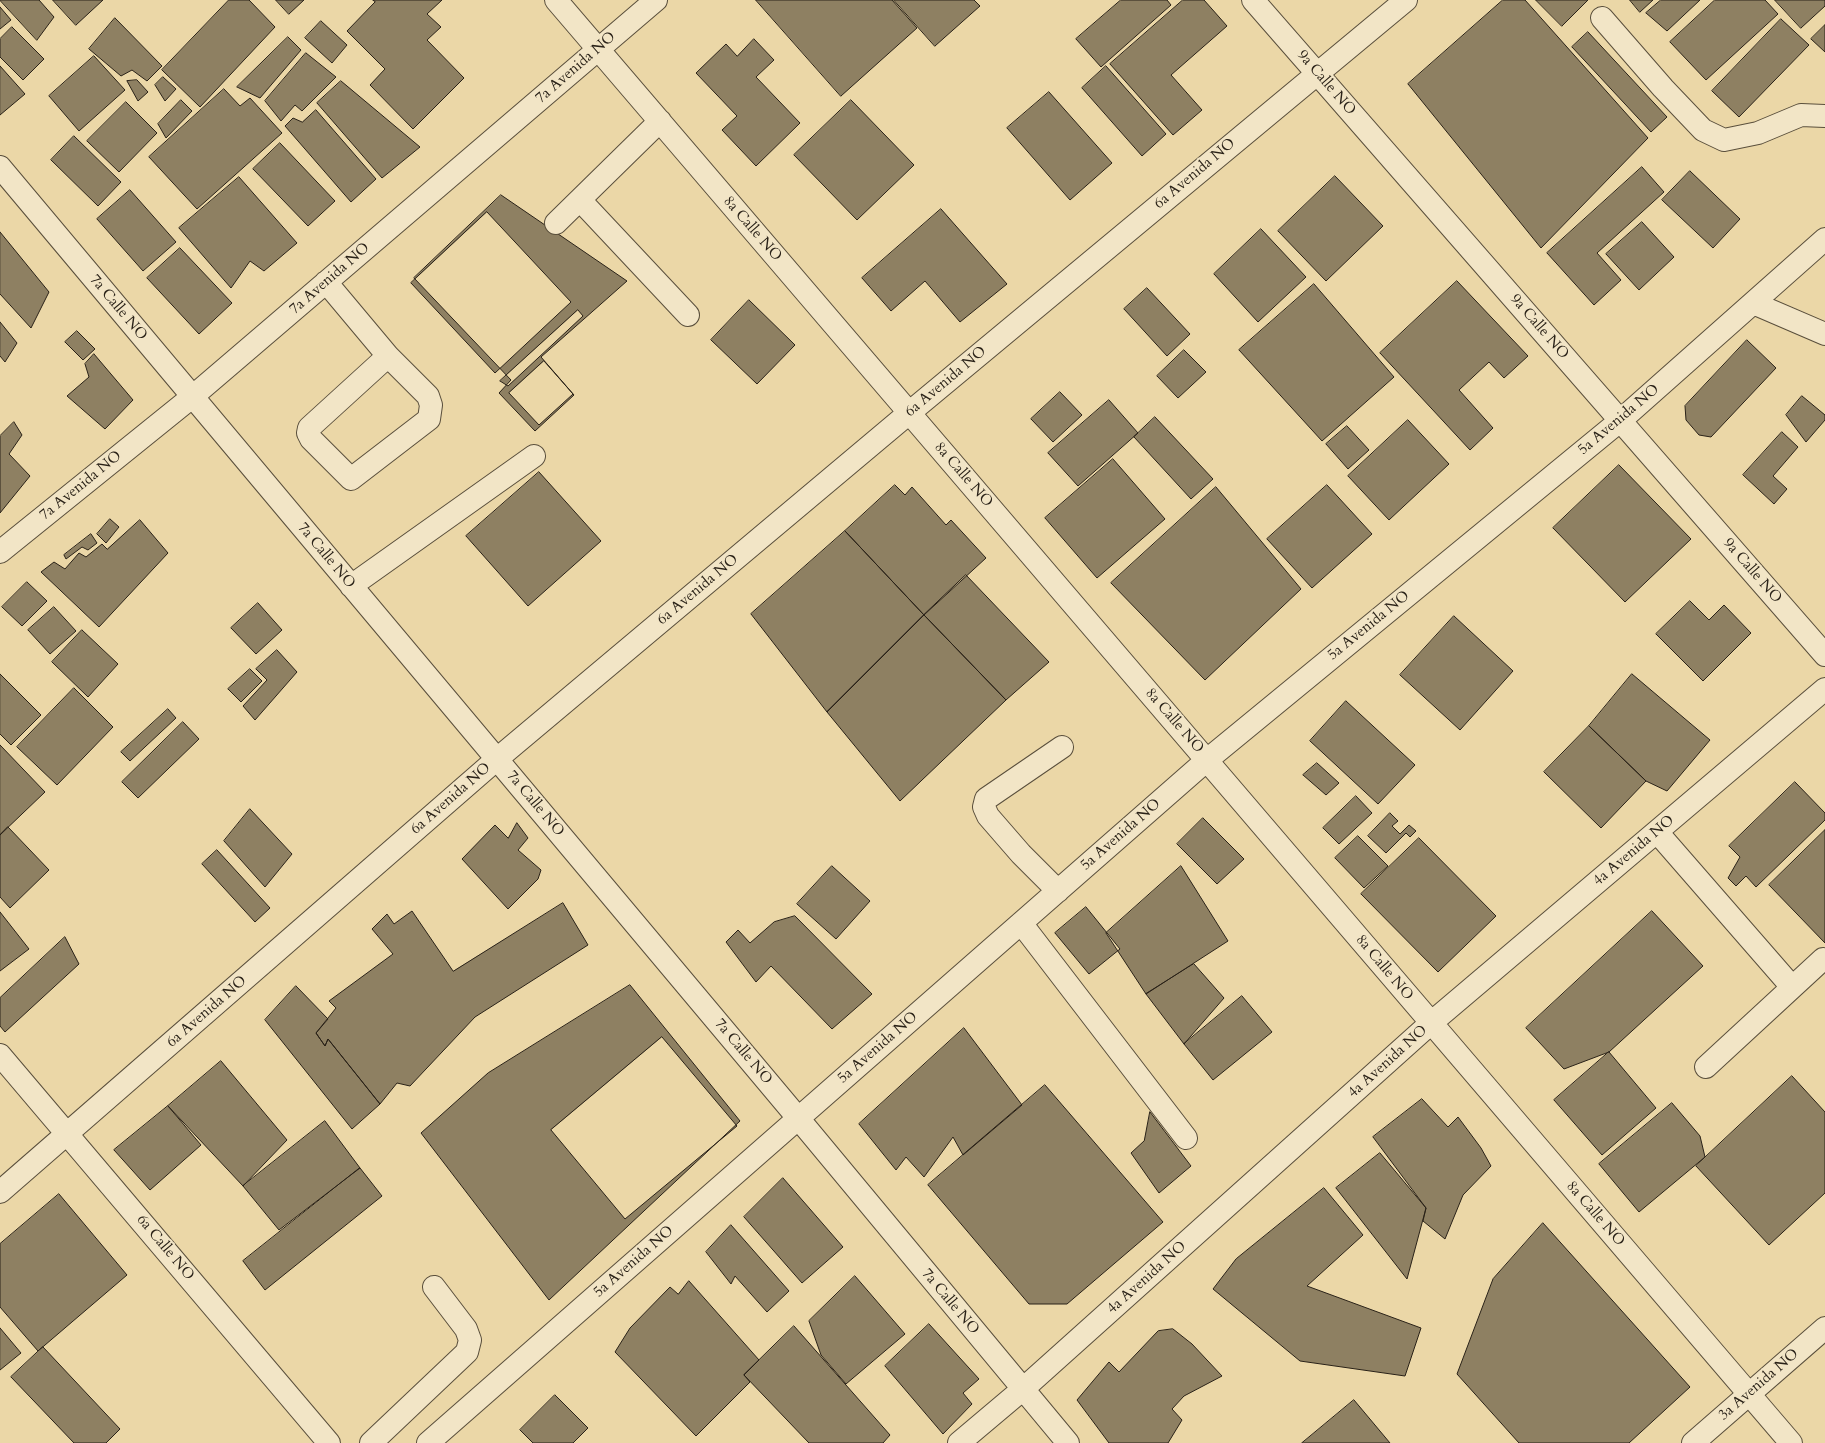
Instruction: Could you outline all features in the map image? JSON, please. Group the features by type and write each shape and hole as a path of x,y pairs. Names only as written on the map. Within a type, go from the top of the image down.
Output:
{"street":[{"name":"8a Calle NO","path":"556,0 1791,1443"},
{"name":"7a Avenida NO","path":"0,552 192,397 656,0"},
{"name":"9a Calle NO","path":"1253,0 1825,655"},
{"name":"6a Avenida NO","path":"0,1192 498,759 909,413 1406,0"},
{"path":"1602,18 1663,88 1703,130 1724,140 1758,133 1801,115 1825,116"},
{"path":"556,223 660,121"},
{"name":"7a Calle NO","path":"0,167 498,759 1068,1443"},
{"path":"580,200 688,315"},
{"name":"5a Avenida NO","path":"428,1443 1207,760 1620,420 1825,239"},
{"path":"326,282 388,356 428,396 431,405 429,419 351,479 311,439 308,433 309,428 388,356"},
{"path":"1753,303 1825,334"},
{"path":"351,586 534,456"},
{"name":"4a Avenida NO","path":"959,1443 1023,1389 1431,1023 1825,689"},
{"path":"1058,891 1021,854 988,816 984,807 986,799 1062,747"},
{"path":"1657,832 1792,987"},
{"path":"1021,923 1186,1138"},
{"path":"1706,1067 1824,959"},
{"name":"6a Calle NO","path":"0,1055 68,1133 329,1443"},
{"path":"371,1443 467,1352 470,1340 466,1329 434,1286"},
{"name":"3a Avenida NO","path":"1693,1443 1825,1328"}],"building":[{"path":"0,0 39,0 54,17 37,40"},
{"path":"53,0 103,0 76,25"},
{"path":"229,0 249,0 275,27 200,107 162,70"},
{"path":"276,0 304,0 289,14"},
{"path":"373,0 442,0 427,14 441,27 427,40 464,78 413,129 370,85 385,69 347,31 375,2"},
{"path":"756,0 892,0 917,28 841,96"},
{"path":"894,0 974,0 980,6 935,46"},
{"path":"1121,0 1167,0 1171,5 1101,67 1076,39"},
{"path":"1183,0 1204,0 1227,26 1171,75 1202,110 1173,135 1110,64"},
{"path":"1503,0 1525,0 1648,138 1541,248 1408,84"},
{"path":"1536,0 1588,0 1562,26"},
{"path":"1630,0 1653,0 1640,12"},
{"path":"1661,0 1700,0 1667,31 1646,13"},
{"path":"1715,0 1765,0 1778,14 1706,80 1670,42"},
{"path":"1775,0 1825,0 1825,6 1801,28"},
{"path":"0,7 11,20 0,29"},
{"path":"115,18 162,66 147,81 132,70 121,76 89,49"},
{"path":"1781,19 1809,45 1739,117 1712,91"},
{"path":"321,21 347,45 332,63 305,38"},
{"path":"1825,25 1825,52 1811,39"},
{"path":"12,27 44,59 23,80 0,57 0,39"},
{"path":"1588,32 1667,117 1651,132 1572,47"},
{"path":"288,37 301,50 260,98 237,87"},
{"path":"754,39 774,60 756,77 800,123 756,166 722,130 737,116 696,73 726,44 737,56"},
{"path":"306,53 336,77 302,111 295,105 281,121 265,101"},
{"path":"94,56 125,90 79,131 49,96"},
{"path":"0,66 25,94 0,115"},
{"path":"1106,66 1166,134 1142,156 1082,88"},
{"path":"163,77 176,89 165,101 155,85"},
{"path":"137,80 148,92 138,101 127,81"},
{"path":"341,81 420,147 382,178 317,103"},
{"path":"224,89 240,106 250,98 282,133 197,209 149,157"},
{"path":"1049,92 1112,163 1070,200 1007,128"},
{"path":"181,100 192,111 166,138 158,124"},
{"path":"851,100 914,165 857,220 794,155"},
{"path":"126,102 157,133 119,172 87,141"},
{"path":"316,110 376,179 351,202 285,126 293,118 302,122"},
{"path":"74,136 121,182 98,206 51,160"},
{"path":"280,143 335,201 308,226 253,169"},
{"path":"1642,167 1664,192 1597,253 1621,280 1594,305 1547,253"},
{"path":"1690,171 1740,219 1713,248 1662,200"},
{"path":"1335,176 1383,226 1326,281 1278,231"},
{"path":"239,177 297,243 264,271 250,261 231,288 179,228"},
{"path":"130,190 176,242 143,271 97,219"},
{"path":"501,195 627,281 541,357 574,395 535,431 499,393 511,380 414,278"},
{"path":"941,209 1007,284 960,322 925,281 891,311 862,278"},
{"path":"487,212 571,302 495,373 411,283"},
{"path":"1642,222 1674,257 1639,290 1606,254"},
{"path":"1261,229 1306,277 1258,322 1214,274"},
{"path":"0,232 49,292 31,328 0,294"},
{"path":"180,248 232,303 199,334 147,278"},
{"path":"1457,281 1528,356 1504,378 1489,362 1459,390 1493,428 1470,450 1380,353"},
{"path":"1314,284 1394,377 1322,441 1239,350"},
{"path":"1147,288 1190,334 1167,356 1124,309"},
{"path":"749,300 795,345 757,384 711,340"},
{"path":"578,310 583,316 508,386 500,381"},
{"path":"0,322 17,343 5,362 0,356"},
{"path":"77,331 95,349 83,360 65,342"},
{"path":"1747,340 1776,368 1711,437 1699,435 1686,420 1685,406"},
{"path":"1184,350 1206,372 1178,398 1157,376"},
{"path":"94,354 133,400 105,429 67,396 89,377 85,364"},
{"path":"544,361 573,394 539,425 509,393"},
{"path":"1060,392 1082,415 1053,442 1031,419"},
{"path":"1802,396 1825,415 1825,420 1806,442 1786,415"},
{"path":"1109,400 1138,433 1078,486 1048,453"},
{"path":"1155,417 1213,479 1191,499 1134,437"},
{"path":"1408,420 1449,464 1389,520 1348,476"},
{"path":"14,422 22,435 9,454 30,476 0,513 0,436"},
{"path":"1347,426 1369,450 1348,469 1326,444"},
{"path":"1782,432 1798,447 1773,476 1787,489 1774,504 1743,475"},
{"path":"1113,459 1165,519 1097,578 1045,518"},
{"path":"1619,465 1691,539 1625,602 1553,528"},
{"path":"539,472 601,541 528,606 466,536"},
{"path":"895,485 905,495 912,487 946,525 951,520 986,558 924,615 845,531"},
{"path":"1327,485 1372,534 1312,588 1267,539"},
{"path":"1216,487 1301,589 1205,680 1111,583"},
{"path":"110,519 119,527 106,543 97,534"},
{"path":"140,520 168,553 99,627 41,572 54,562 65,569 79,553 86,557 102,544 107,549"},
{"path":"845,531 924,615 827,712 751,614"},
{"path":"91,534 97,543 88,550 82,547 66,559 64,555"},
{"path":"966,575 1049,662 1006,700 924,615"},
{"path":"27,582 47,601 22,626 2,607"},
{"path":"1690,601 1709,620 1724,605 1751,633 1703,681 1656,634"},
{"path":"258,603 282,630 256,654 231,628"},
{"path":"54,607 76,631 50,654 28,630"},
{"path":"924,615 1006,700 900,801 827,712"},
{"path":"1454,616 1513,671 1460,730 1400,675"},
{"path":"82,630 118,664 88,697 52,662"},
{"path":"277,650 297,672 255,720 243,706 267,680 256,669"},
{"path":"250,669 262,681 241,702 228,689"},
{"path":"0,674 41,715 11,745 0,734"},
{"path":"1632,674 1710,740 1667,791 1646,781 1589,726"},
{"path":"74,688 113,727 57,785 17,747"},
{"path":"1346,701 1415,765 1378,804 1310,741"},
{"path":"168,709 176,718 130,761 121,752"},
{"path":"183,722 199,739 138,798 122,782"},
{"path":"1589,726 1646,781 1601,828 1544,772"},
{"path":"0,745 45,792 0,835"},
{"path":"1317,763 1339,783 1326,795 1303,775"},
{"path":"1795,782 1825,813 1825,820 1756,887 1746,876 1736,886 1728,878 1740,857 1729,846"},
{"path":"1356,796 1372,813 1339,844 1323,828"},
{"path":"250,809 292,854 265,887 224,841"},
{"path":"1390,813 1398,821 1392,826 1400,834 1409,825 1416,831 1410,837 1406,833 1386,853 1368,836"},
{"path":"1203,818 1244,859 1217,884 1177,844"},
{"path":"517,823 528,838 518,850 541,870 538,879 508,909 462,859 495,825 508,838"},
{"path":"8,827 49,870 10,908 0,897 0,835"},
{"path":"1825,830 1825,943 1769,885"},
{"path":"1358,836 1388,866 1364,888 1335,858"},
{"path":"1419,838 1496,916 1438,972 1361,894"},
{"path":"217,850 270,908 255,922 202,864"},
{"path":"832,866 870,901 836,939 797,904"},
{"path":"1181,866 1228,941 1146,994 1106,933"},
{"path":"563,903 588,945 475,1017 410,1086 397,1083 380,1104 328,1039 325,1046 316,1033 336,1008 329,1001 393,954 372,929 387,914 394,924 412,911 453,971"},
{"path":"1086,907 1120,949 1089,974 1055,933"},
{"path":"1652,911 1703,966 1609,1052 1564,1069 1526,1028"},
{"path":"0,912 29,949 0,971"},
{"path":"795,916 872,994 832,1029 771,966 756,982 726,942 738,930 750,943 774,922"},
{"path":"65,937 79,964 5,1032 0,1026 0,998"},
{"path":"1194,964 1224,998 1184,1044 1146,994"},
{"path":"630,985 740,1121 549,1300 421,1133 488,1073"},
{"path":"296,986 328,1019 316,1033 325,1046 328,1039 380,1104 352,1129 265,1020"},
{"path":"1242,996 1272,1032 1213,1080 1184,1044"},
{"path":"964,1028 1022,1105 963,1155 953,1137 924,1177 906,1157 896,1170 859,1124"},
{"path":"662,1037 737,1126 625,1219 551,1130"},
{"path":"1609,1052 1656,1108 1602,1155 1554,1100"},
{"path":"221,1061 287,1140 243,1186 168,1106"},
{"path":"1792,1076 1825,1112 1825,1193 1769,1245 1696,1166"},
{"path":"1045,1085 1163,1222 1067,1304 1029,1304 928,1185"},
{"path":"1422,1099 1448,1127 1458,1117 1481,1148 1491,1166 1463,1195 1445,1239 1423,1221 1426,1208 1373,1137"},
{"path":"1672,1103 1700,1136 1705,1157 1639,1212 1599,1164"},
{"path":"168,1106 201,1145 150,1190 114,1150"},
{"path":"1150,1112 1191,1166 1159,1193 1131,1153 1144,1141"},
{"path":"325,1121 360,1168 279,1230 243,1186"},
{"path":"1380,1153 1426,1208 1407,1279 1336,1188"},
{"path":"360,1168 382,1196 265,1290 243,1261"},
{"path":"783,1178 843,1247 802,1283 744,1217"},
{"path":"1324,1188 1363,1235 1307,1286 1421,1328 1405,1376 1300,1361 1213,1289 1236,1259"},
{"path":"59,1194 127,1275 38,1351 0,1307 0,1244"},
{"path":"1543,1223 1690,1387 1629,1443 1519,1443 1457,1374 1493,1279"},
{"path":"731,1225 789,1291 767,1312 735,1276 731,1284 706,1252"},
{"path":"855,1276 905,1334 846,1384 821,1355 809,1321"},
{"path":"689,1281 759,1360 744,1375 750,1382 696,1436 615,1352 630,1328 670,1287 678,1294"},
{"path":"929,1324 979,1379 963,1393 972,1404 943,1434 885,1366"},
{"path":"794,1326 890,1435 883,1443 809,1443 744,1375"},
{"path":"0,1328 21,1353 0,1370"},
{"path":"1173,1329 1192,1344 1222,1376 1184,1396 1172,1409 1182,1420 1168,1443 1109,1443 1077,1400 1109,1362 1119,1372 1158,1331"},
{"path":"43,1347 120,1429 106,1443 74,1443 11,1377"},
{"path":"555,1395 588,1428 573,1443 533,1443 520,1430"},
{"path":"1354,1400 1390,1443 1302,1443"}]}
